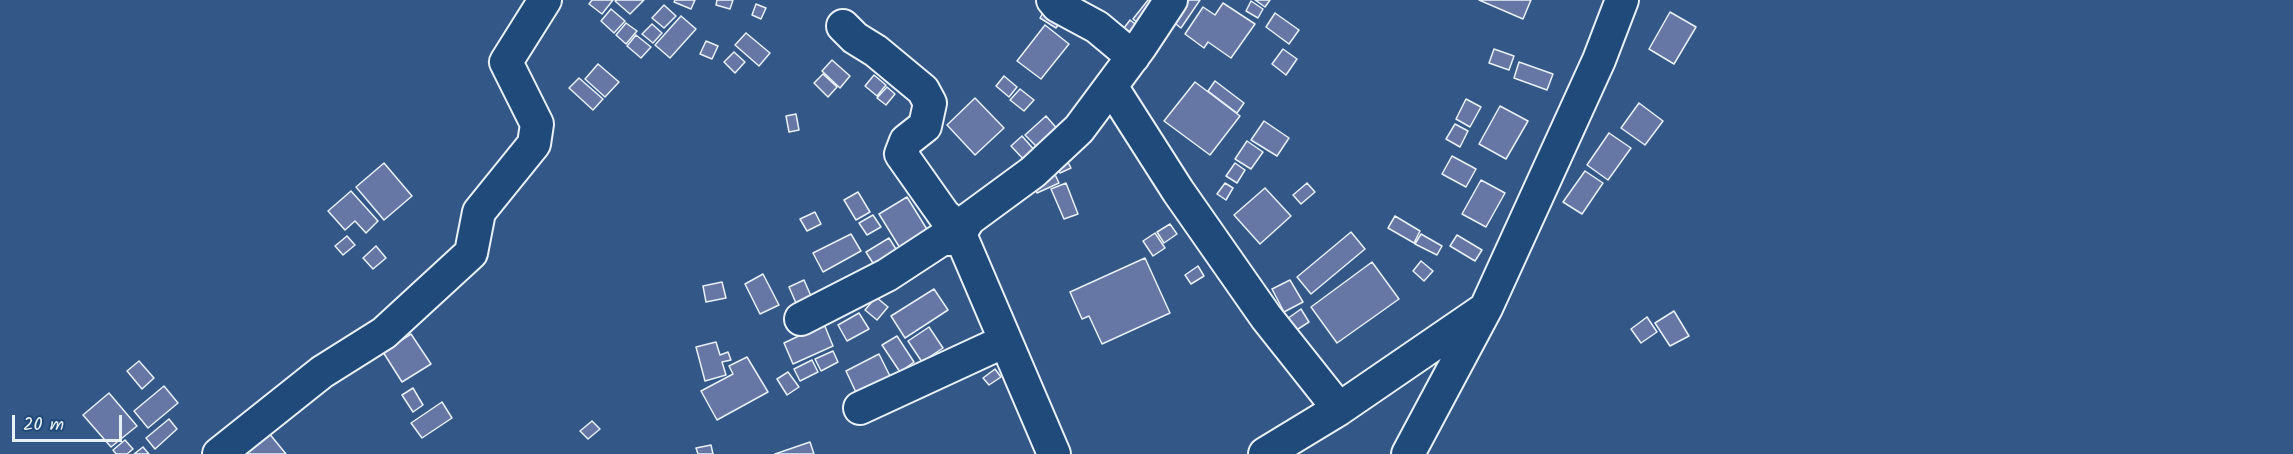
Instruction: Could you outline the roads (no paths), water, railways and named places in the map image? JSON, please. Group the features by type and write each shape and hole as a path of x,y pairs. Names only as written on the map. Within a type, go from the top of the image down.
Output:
{"street":[{"path":"219,454 322,372 384,333 471,253 479,212 534,144 537,124 506,62 545,0"},
{"path":"1053,0 1058,6 1097,27 1132,57"},
{"path":"962,235 969,219 1033,172 1079,129 1171,0"},
{"path":"1408,454 1486,308 1599,60 1622,0"},
{"path":"843,26 855,38 876,51 923,90 930,103 925,126 906,141 901,154 944,215 962,235 1054,454"},
{"path":"1111,86 1178,191 1266,316 1339,409"},
{"path":"801,319 887,275 942,239 962,235"},
{"path":"1265,454 1339,409 1486,308"},
{"path":"860,408 1005,340"}]}
